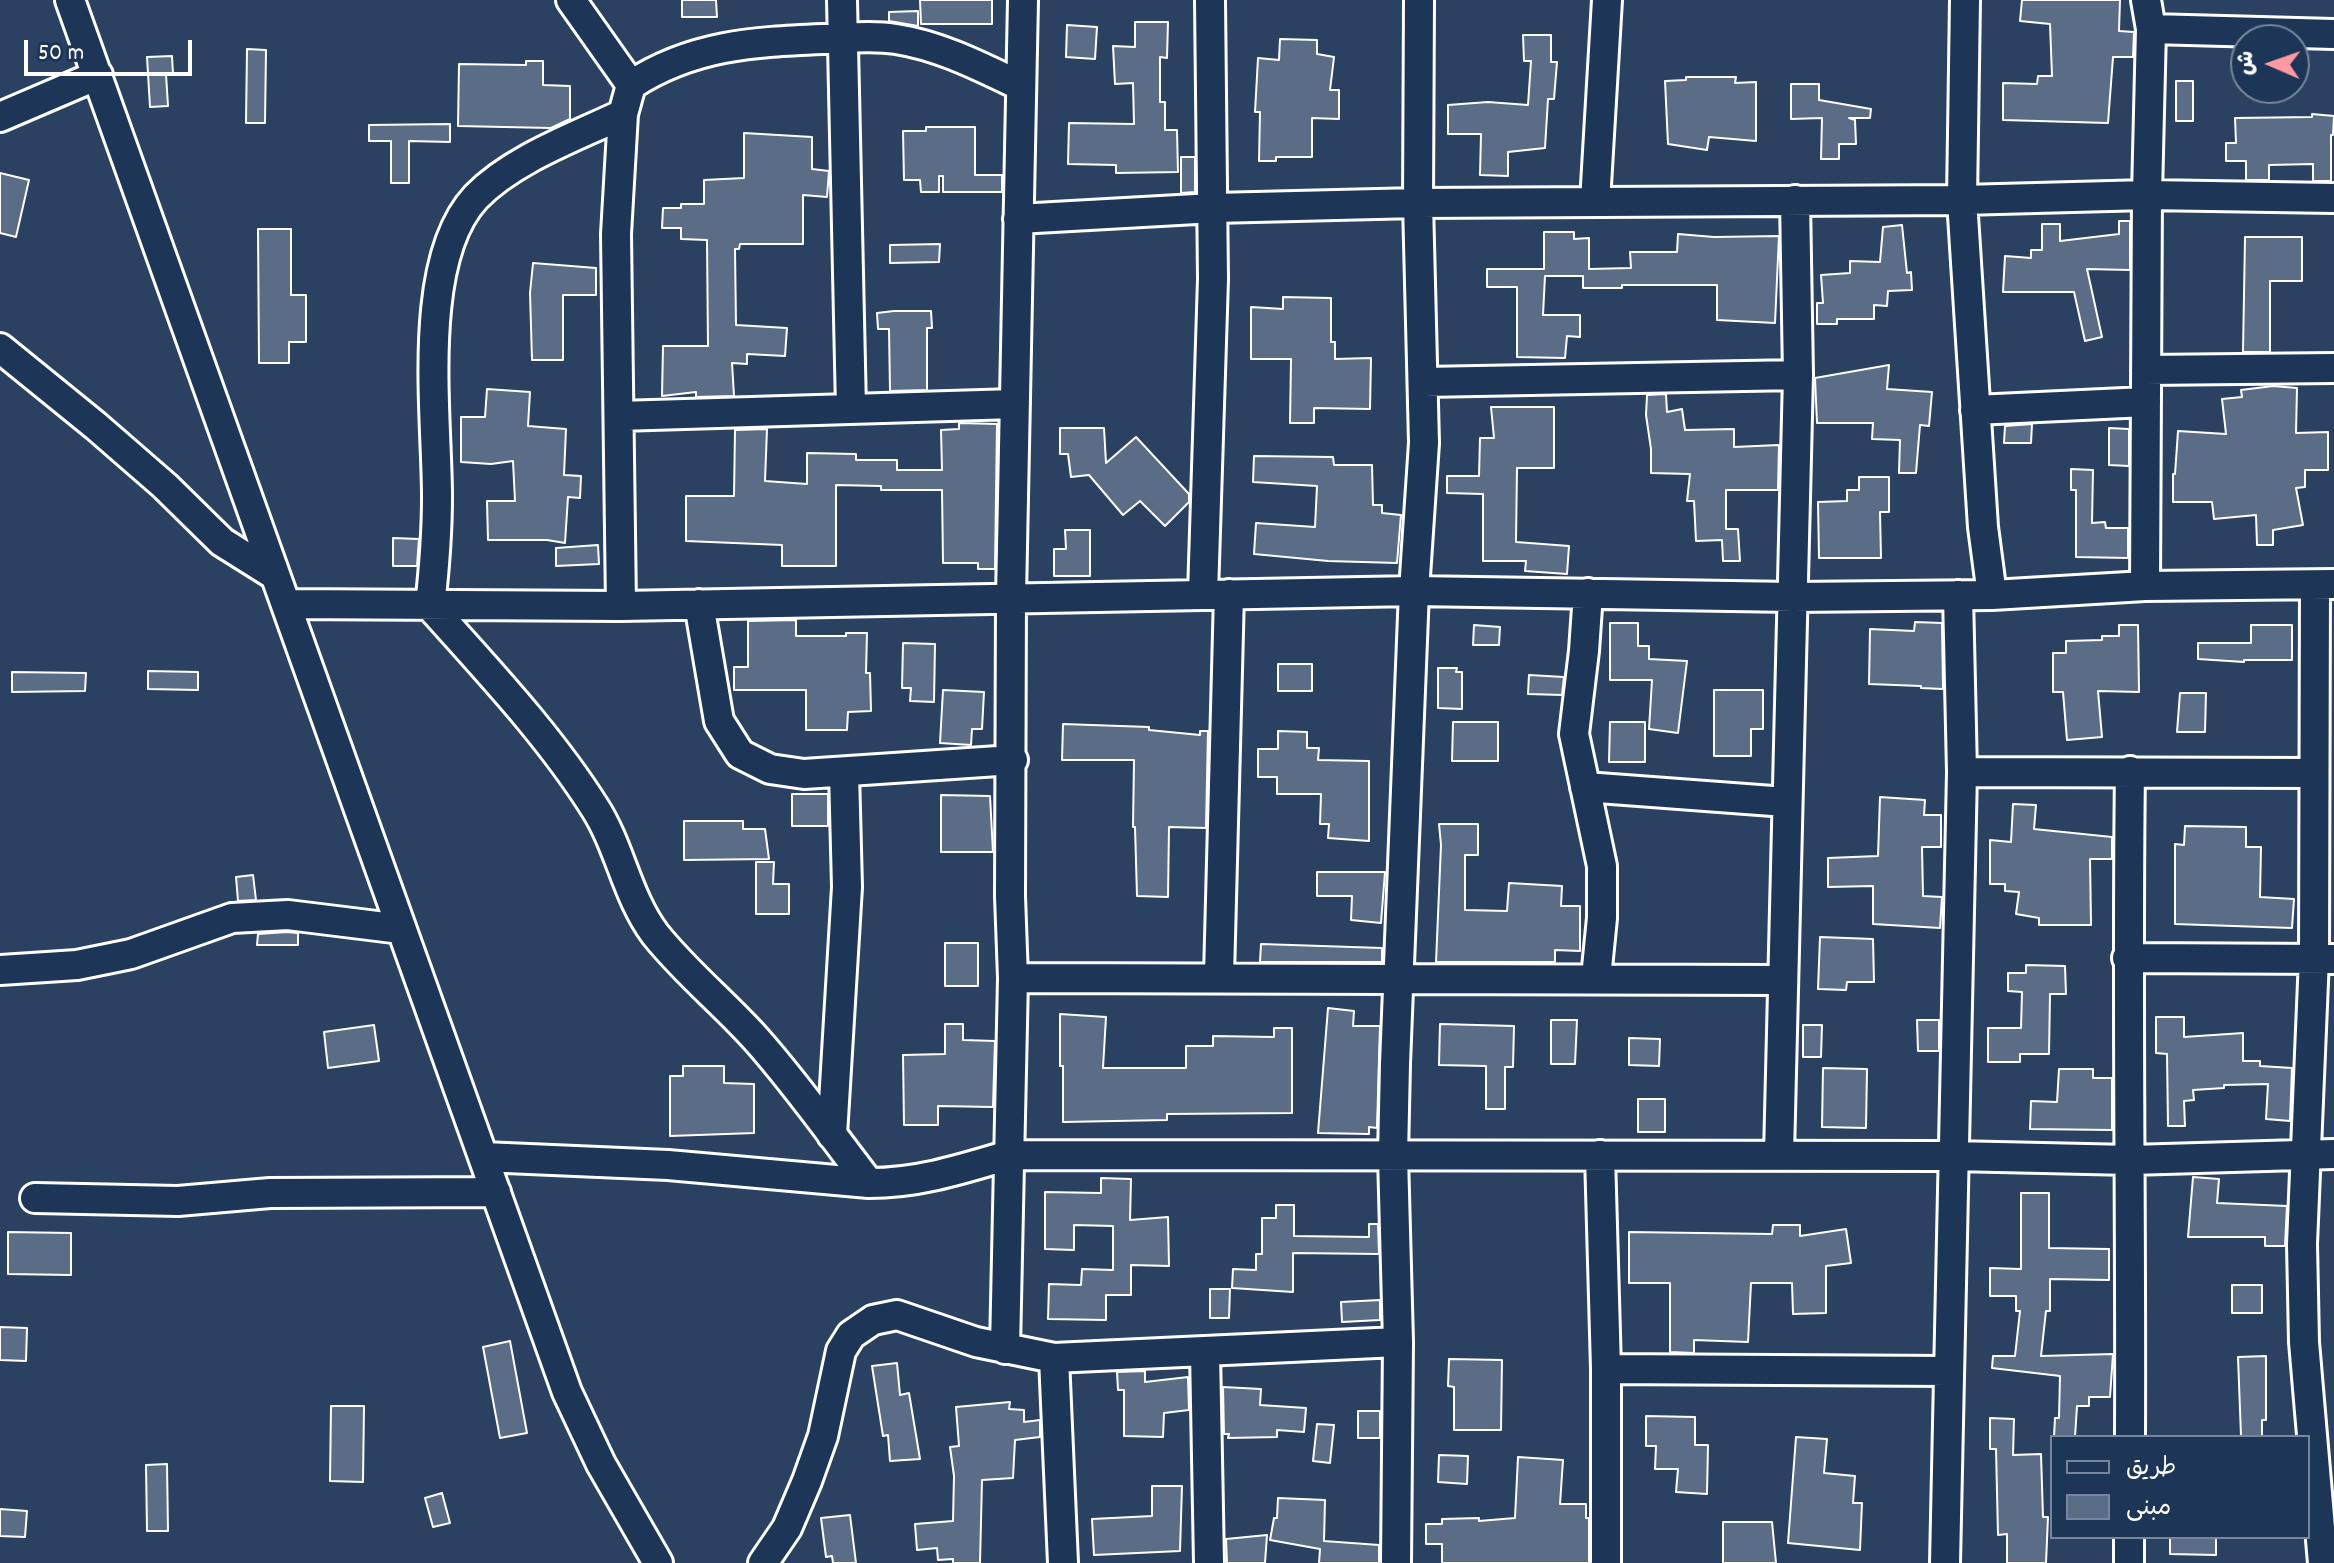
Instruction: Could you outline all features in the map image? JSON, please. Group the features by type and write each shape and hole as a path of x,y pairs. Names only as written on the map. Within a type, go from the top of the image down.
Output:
{"street":[{"path":"70,0 567,1392 601,1464 658,1563"},
{"path":"571,0 631,85"},
{"path":"842,0 851,409"},
{"path":"1005,1349 1013,978 1010,896 1013,760 1011,597 1023,0"},
{"path":"1210,0 1219,976"},
{"path":"1396,1563 1398,1342 1393,1156 1424,382 1418,203 1419,0"},
{"path":"1595,202 1607,0"},
{"path":"1965,0 1962,200 1983,527 1992,595"},
{"path":"2145,586 2151,29 2146,0"},
{"path":"2151,29 2334,34"},
{"path":"621,606 616,234 623,114 631,85 679,59 748,42 895,38 953,54 1021,86"},
{"path":"0,117 98,75"},
{"path":"623,114 505,172 475,198 453,232 434,313 437,497 435,566 430,606 510,695 566,765 598,812 631,890 654,932 699,983 756,1039 869,1183"},
{"path":"1018,219 1214,208 1418,203 1962,200 2147,195 2334,198"},
{"path":"1779,1155 1798,375 1795,200"},
{"path":"0,348 165,486 222,542 273,574"},
{"path":"2146,370 2334,368"},
{"path":"1424,382 1798,375"},
{"path":"1975,410 2146,402"},
{"path":"619,416 1015,404"},
{"path":"287,604 621,606 1414,591 1793,597 1992,595 2145,586 2325,585 2314,773 2324,958 2320,1154 2302,1244 2304,1342 2323,1563"},
{"path":"1588,593 1574,734 1602,866 1602,918 1596,978"},
{"path":"1945,1563 1962,772 1958,595"},
{"path":"699,604 719,721 740,754 770,769 804,774 1013,760"},
{"path":"2130,771 2127,958 2131,1160 2130,1435"},
{"path":"832,1135 847,887 844,772"},
{"path":"1962,772 2314,773"},
{"path":"1585,787 1786,802"},
{"path":"0,970 77,965 131,954 232,918 288,915 401,929"},
{"path":"2127,958 2324,958"},
{"path":"1013,978 1219,976 1320,980 1781,980"},
{"path":"483,1157 570,1158 900,1183 935,1177 1009,1155 1779,1155 2131,1160 2320,1154"},
{"path":"1600,1155 1606,1369 1606,1563"},
{"path":"35,1198 178,1201 270,1193 496,1192"},
{"path":"763,1563 787,1528 807,1481 823,1436 841,1351 851,1335 873,1320 897,1315 1005,1349 1054,1358 1398,1342"},
{"path":"1205,1351 1209,1563"},
{"path":"1054,1358 1063,1563"},
{"path":"1606,1369 1949,1371"},
{"path":"2129,1539 2129,1563"}],"building":[{"path":"682,0 716,0 717,17 682,17"},
{"path":"920,0 992,0 992,24 921,24"},
{"path":"2022,0 2120,0 2119,31 2134,32 2133,57 2113,57 2108,123 2003,120 2003,83 2037,84 2038,76 2052,76 2050,24 2020,21"},
{"path":"918,11 918,26 889,21 889,12"},
{"path":"1135,22 1168,22 1167,58 1160,57 1160,102 1165,102 1165,130 1177,130 1178,172 1116,173 1116,165 1068,164 1069,123 1134,124 1133,83 1115,84 1113,46 1135,47"},
{"path":"1067,25 1097,27 1095,59 1066,57"},
{"path":"1523,35 1551,35 1551,62 1557,62 1554,99 1548,99 1545,148 1508,152 1508,176 1480,175 1481,134 1448,134 1448,105 1488,102 1528,105 1531,61 1524,61"},
{"path":"1280,39 1317,40 1317,54 1334,57 1330,90 1339,90 1339,119 1312,118 1312,157 1276,157 1276,161 1259,161 1260,112 1255,112 1258,58 1279,60"},
{"path":"247,49 266,50 265,123 246,123"},
{"path":"172,56 173,74 166,74 168,106 150,107 147,57"},
{"path":"526,61 543,61 543,85 570,86 570,119 551,128 458,126 459,64 526,65"},
{"path":"1686,77 1736,77 1735,83 1756,82 1756,141 1709,137 1707,150 1668,144 1665,81 1686,80"},
{"path":"2176,81 2193,81 2193,121 2176,121"},
{"path":"1791,84 1819,84 1819,100 1871,109 1870,118 1849,118 1855,120 1856,144 1839,144 1839,159 1821,159 1822,118 1791,119"},
{"path":"2312,114 2334,116 2331,181 2313,181 2313,164 2269,165 2269,180 2246,180 2246,161 2226,161 2226,143 2236,143 2235,118 2312,117"},
{"path":"450,124 450,142 409,141 409,183 391,183 391,141 369,141 369,125"},
{"path":"926,127 975,127 975,175 1002,175 1002,192 943,192 943,176 939,176 939,192 921,192 920,180 904,180 903,131 926,131"},
{"path":"744,133 812,137 812,169 829,171 827,197 803,195 803,244 740,244 739,249 735,249 736,325 787,328 785,356 747,354 747,364 732,363 734,396 696,397 696,392 662,396 663,346 708,346 707,240 681,239 681,228 662,228 663,208 704,204 704,180 744,178"},
{"path":"1181,157 1195,157 1195,192 1181,193"},
{"path":"0,173 29,180 16,237 0,233"},
{"path":"2119,221 2130,221 2130,270 2087,269 2102,337 2085,341 2074,292 2003,292 2005,256 2031,258 2031,250 2042,250 2042,224 2060,224 2060,241 2119,234"},
{"path":"1902,225 1912,290 1888,291 1887,306 1874,305 1874,319 1837,319 1837,324 1817,324 1817,303 1823,303 1821,275 1850,273 1850,261 1880,262 1883,227"},
{"path":"258,229 291,229 291,295 306,295 306,342 289,342 289,363 259,363"},
{"path":"1544,232 1574,232 1574,239 1589,238 1589,269 1631,268 1630,252 1677,252 1678,234 1779,236 1775,323 1717,320 1717,285 1583,288 1583,276 1545,276 1543,315 1580,315 1580,337 1567,336 1565,358 1517,357 1517,287 1487,287 1487,269 1544,269"},
{"path":"2245,237 2302,237 2302,281 2270,281 2270,352 2243,352"},
{"path":"940,244 939,262 890,263 890,245"},
{"path":"533,263 596,268 596,295 563,295 563,360 532,360 530,293"},
{"path":"1283,297 1331,298 1331,342 1335,342 1335,359 1371,358 1370,409 1314,408 1314,423 1290,423 1291,359 1251,359 1251,307 1283,309"},
{"path":"931,311 932,328 927,328 927,390 890,391 889,329 878,329 877,313"},
{"path":"1889,365 1887,389 1932,392 1929,426 1920,425 1916,473 1899,473 1900,440 1872,439 1873,423 1817,423 1815,378"},
{"path":"2273,386 2297,388 2296,433 2328,432 2328,470 2305,470 2305,487 2296,488 2303,525 2273,530 2273,545 2257,545 2256,515 2214,519 2212,502 2173,502 2173,474 2178,431 2226,434 2222,399 2242,397 2241,390"},
{"path":"487,389 530,392 528,426 566,429 564,475 581,476 580,498 568,497 565,543 488,540 487,501 515,501 513,461 491,464 461,462 461,417 485,417"},
{"path":"1666,394 1667,412 1682,409 1685,430 1734,429 1734,447 1779,445 1778,490 1726,490 1726,529 1738,529 1740,561 1723,561 1722,540 1696,541 1694,501 1687,501 1690,474 1651,473 1647,395"},
{"path":"1491,407 1554,407 1554,468 1517,468 1516,542 1569,546 1567,574 1525,571 1526,561 1483,561 1483,494 1447,493 1447,476 1479,476 1480,438 1494,438"},
{"path":"959,423 997,424 995,569 978,569 978,563 943,563 942,490 881,490 881,486 836,485 836,566 782,566 782,545 686,541 686,496 734,496 735,430 767,429 765,481 807,484 807,453 856,454 856,460 897,460 897,470 942,470 941,430 959,429"},
{"path":"2032,424 2031,443 2004,443 2005,426"},
{"path":"1060,428 1104,428 1106,463 1136,437 1189,494 1189,502 1165,526 1140,501 1123,515 1089,475 1071,477 1068,454 1060,454"},
{"path":"2109,428 2129,429 2129,466 2109,465"},
{"path":"1254,456 1333,457 1334,465 1372,465 1373,505 1382,505 1382,513 1401,515 1397,563 1254,554 1256,523 1315,527 1317,486 1253,482"},
{"path":"2071,469 2093,470 2092,523 2105,522 2106,528 2128,528 2128,558 2076,557 2076,490 2071,490"},
{"path":"1859,477 1889,477 1889,512 1880,512 1881,558 1819,558 1818,502 1847,501 1847,490 1859,490"},
{"path":"1065,530 1090,530 1090,576 1054,576 1054,549 1066,549"},
{"path":"393,538 419,539 417,566 393,566"},
{"path":"598,545 599,564 556,566 556,548"},
{"path":"796,620 796,636 867,633 866,673 870,673 871,711 848,712 847,730 806,730 806,690 734,690 734,667 748,667 748,621"},
{"path":"1915,622 1942,623 1943,689 1869,684 1870,629 1914,631"},
{"path":"1610,623 1638,623 1638,646 1649,646 1649,659 1687,661 1678,733 1649,729 1652,680 1610,680"},
{"path":"1474,625 1500,627 1499,645 1473,645"},
{"path":"2119,625 2138,625 2139,692 2098,691 2102,737 2067,740 2063,692 2053,692 2053,653 2066,653 2066,641 2119,636"},
{"path":"2251,625 2292,625 2292,660 2244,662 2198,659 2198,643 2251,643"},
{"path":"903,643 935,644 934,702 910,701 911,688 902,688"},
{"path":"1278,664 1312,664 1312,691 1278,691"},
{"path":"1438,668 1457,668 1456,672 1462,672 1462,709 1438,708"},
{"path":"148,671 198,672 198,690 148,689"},
{"path":"12,672 86,673 85,691 12,692"},
{"path":"1529,675 1564,677 1562,695 1528,694"},
{"path":"943,690 984,692 982,729 972,729 971,745 940,743"},
{"path":"1714,690 1763,690 1763,729 1751,729 1751,756 1714,756"},
{"path":"2180,693 2206,693 2205,732 2177,732"},
{"path":"1453,722 1498,722 1498,761 1452,761"},
{"path":"1610,722 1645,722 1645,762 1609,762"},
{"path":"1063,724 1149,727 1149,730 1200,735 1200,731 1208,731 1206,828 1169,827 1168,897 1137,896 1133,827 1134,760 1062,760"},
{"path":"1278,731 1307,732 1307,748 1319,748 1318,760 1369,761 1369,841 1328,838 1329,824 1320,824 1321,794 1277,794 1277,777 1258,777 1258,749 1278,749"},
{"path":"792,794 828,794 828,826 792,826"},
{"path":"941,795 990,796 993,852 941,852"},
{"path":"1880,797 1925,800 1924,815 1941,815 1941,847 1922,847 1923,896 1942,897 1940,928 1873,924 1873,886 1828,887 1828,858 1878,856"},
{"path":"2013,804 2036,805 2034,829 2112,837 2112,859 2090,859 2091,925 2039,925 2039,918 2016,914 2019,892 2005,891 2005,884 1990,884 1990,840 2011,842"},
{"path":"684,821 743,821 743,829 765,829 769,859 684,860"},
{"path":"1439,824 1478,824 1478,855 1465,855 1465,910 1507,911 1509,883 1562,886 1561,906 1580,906 1580,951 1555,950 1555,962 1436,962 1441,845"},
{"path":"2185,826 2246,827 2246,847 2261,847 2260,897 2294,899 2292,928 2175,924 2175,844 2184,845"},
{"path":"756,862 774,862 773,884 789,884 789,914 756,914"},
{"path":"1317,872 1385,872 1381,923 1351,920 1352,896 1317,896"},
{"path":"253,875 256,900 238,901 236,877"},
{"path":"298,933 298,945 257,945 258,934"},
{"path":"1820,937 1873,939 1874,982 1847,982 1846,990 1818,989"},
{"path":"945,943 978,943 978,986 945,986"},
{"path":"1261,944 1382,948 1382,962 1260,962"},
{"path":"2026,965 2065,966 2066,994 2050,994 2049,1054 2020,1054 2020,1062 1988,1062 1988,1028 2021,1028 2022,992 2008,991 2008,973 2026,973"},
{"path":"1328,1008 1354,1011 1353,1026 1380,1026 1377,1128 1369,1127 1369,1134 1318,1133"},
{"path":"1060,1014 1106,1017 1103,1068 1186,1068 1186,1046 1213,1046 1213,1036 1274,1037 1274,1028 1292,1028 1292,1113 1167,1114 1167,1120 1063,1122"},
{"path":"2156,1017 2184,1017 2184,1037 2243,1033 2243,1061 2260,1061 2260,1066 2292,1068 2290,1121 2266,1119 2268,1084 2224,1085 2224,1088 2193,1090 2194,1100 2184,1101 2185,1126 2168,1126 2167,1054 2156,1053"},
{"path":"1551,1020 1577,1020 1575,1064 1551,1064"},
{"path":"1917,1020 1939,1020 1939,1051 1918,1051"},
{"path":"945,1024 963,1024 963,1040 995,1041 993,1107 938,1106 938,1125 904,1125 903,1055 945,1054"},
{"path":"1440,1024 1514,1026 1513,1067 1505,1067 1505,1109 1486,1109 1486,1066 1439,1065"},
{"path":"374,1025 379,1061 328,1068 324,1032"},
{"path":"1803,1025 1822,1025 1821,1057 1803,1057"},
{"path":"1629,1038 1660,1039 1659,1066 1629,1065"},
{"path":"683,1066 724,1066 724,1083 754,1084 754,1133 670,1136 670,1076 683,1076"},
{"path":"1823,1068 1867,1069 1866,1128 1822,1127"},
{"path":"2059,1069 2093,1069 2093,1078 2112,1078 2112,1130 2030,1129 2031,1101 2057,1102"},
{"path":"1638,1099 1665,1099 1665,1132 1638,1132"},
{"path":"2193,1177 2219,1179 2217,1203 2287,1206 2285,1246 2265,1246 2265,1237 2188,1237"},
{"path":"1101,1178 1131,1179 1130,1220 1168,1217 1169,1266 1131,1265 1131,1295 1106,1295 1106,1320 1048,1319 1049,1284 1081,1285 1082,1269 1113,1270 1113,1226 1074,1225 1074,1250 1045,1249 1045,1192 1101,1193"},
{"path":"2021,1193 2049,1193 2049,1248 2109,1249 2109,1280 2050,1279 2050,1311 2046,1311 2041,1356 2113,1354 2110,1397 2089,1397 2089,1406 2077,1406 2075,1435 2054,1435 2055,1418 2059,1418 2060,1376 1992,1368 1993,1356 2015,1356 2020,1311 2016,1311 2016,1296 1990,1296 1990,1268 2021,1269"},
{"path":"1276,1205 1294,1205 1294,1236 1369,1237 1369,1224 1378,1224 1379,1254 1293,1253 1293,1292 1232,1288 1233,1269 1256,1270 1256,1254 1262,1254 1262,1218 1276,1218"},
{"path":"1773,1225 1800,1225 1800,1236 1846,1229 1851,1263 1826,1266 1826,1313 1793,1314 1792,1283 1751,1283 1748,1342 1694,1340 1694,1353 1670,1352 1670,1283 1629,1283 1629,1232 1772,1234"},
{"path":"8,1232 71,1233 71,1275 8,1274"},
{"path":"2232,1285 2262,1285 2262,1313 2232,1313"},
{"path":"1210,1289 1230,1289 1229,1318 1210,1318"},
{"path":"1380,1300 1380,1320 1342,1322 1341,1302"},
{"path":"0,1327 27,1328 26,1361 0,1360"},
{"path":"510,1341 527,1433 500,1438 483,1347"},
{"path":"2266,1356 2266,1420 2262,1420 2262,1435 2241,1435 2238,1357"},
{"path":"1449,1359 1502,1360 1501,1430 1454,1430 1454,1387 1448,1386"},
{"path":"897,1363 900,1395 909,1393 920,1459 890,1461 888,1435 883,1436 872,1366"},
{"path":"1145,1371 1145,1382 1188,1377 1189,1410 1164,1413 1163,1437 1124,1436 1124,1390 1118,1390 1117,1372"},
{"path":"1223,1387 1261,1389 1260,1405 1306,1408 1304,1432 1277,1430 1277,1437 1228,1438 1229,1434 1224,1434"},
{"path":"1010,1402 1009,1409 1024,1410 1024,1422 1040,1420 1040,1437 1015,1440 1013,1478 982,1480 980,1563 938,1560 937,1548 917,1550 915,1524 953,1521 954,1476 950,1447 959,1446 956,1407"},
{"path":"331,1406 364,1406 363,1482 330,1481"},
{"path":"1358,1411 1380,1411 1380,1438 1358,1438"},
{"path":"1646,1416 1695,1417 1695,1445 1708,1445 1707,1494 1676,1492 1678,1469 1655,1469 1656,1446 1646,1446"},
{"path":"1990,1418 2014,1419 2013,1455 2041,1454 2043,1517 2048,1517 2046,1563 2007,1563 2007,1534 1998,1535 1996,1449 1990,1449"},
{"path":"1317,1424 1334,1425 1330,1463 1313,1461"},
{"path":"1796,1437 1827,1439 1824,1473 1855,1476 1853,1503 1862,1503 1860,1550 1788,1543"},
{"path":"1439,1455 1468,1456 1467,1484 1438,1482"},
{"path":"1518,1457 1563,1460 1560,1504 1586,1504 1589,1563 1442,1563 1442,1544 1426,1544 1426,1524 1442,1524 1442,1519 1479,1518 1479,1521 1515,1518"},
{"path":"167,1464 168,1531 147,1531 146,1465"},
{"path":"1152,1486 1182,1486 1180,1551 1094,1555 1092,1519 1152,1516"},
{"path":"442,1493 450,1523 433,1527 425,1498"},
{"path":"1278,1498 1325,1500 1324,1541 1379,1545 1379,1563 1319,1563 1320,1549 1270,1540 1274,1518 1277,1518"},
{"path":"0,1509 27,1511 25,1537 0,1536"},
{"path":"850,1515 856,1563 833,1563 832,1556 826,1557 821,1518"},
{"path":"1723,1522 1772,1522 1776,1563 1723,1563"},
{"path":"1267,1535 1265,1563 1227,1563 1226,1539"},
{"path":"2170,1539 2216,1539 2216,1555 2170,1554"}]}
